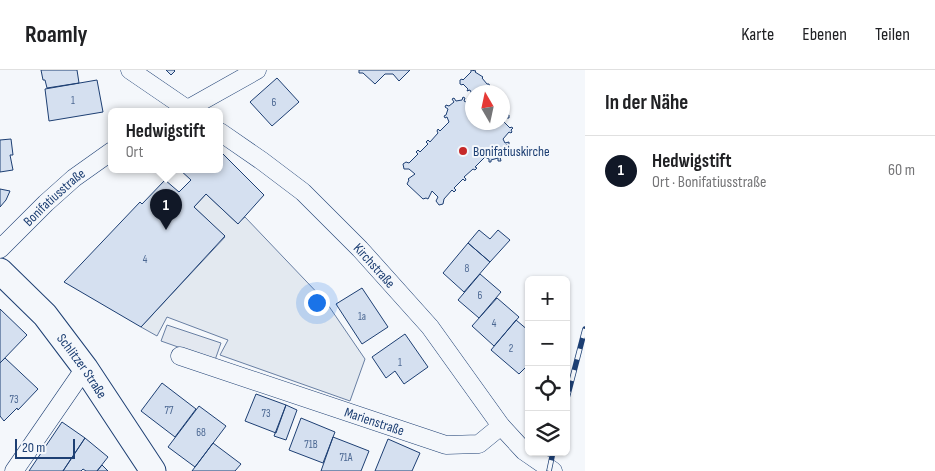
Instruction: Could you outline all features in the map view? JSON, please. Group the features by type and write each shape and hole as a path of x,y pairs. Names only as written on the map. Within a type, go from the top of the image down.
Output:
{"main road":[{"name":"Schlitzer Straße","path":"0,271 45,315 85,368 153,471"}],"street":[{"path":"130,70 183,108"},
{"path":"192,108 258,70"},
{"name":"Kirchstraße","path":"223,134 303,192 360,249 430,327 501,426"},
{"name":"Bonifatiusstraße","path":"0,250 46,203 74,178 108,154"},
{"name":"Marienstraße","path":"180,356 446,445 479,444 501,426"},
{"path":"14,471 85,368"},
{"path":"501,426 524,450 553,471"}],"shaded area":[{"path":"206,194 237,223 245,217 326,302 365,359 350,401 220,355 228,340 167,317 157,336 141,327 225,237 194,207"},
{"path":"167,325 221,343 215,360 161,341"}],"building":[{"path":"41,70 77,70 79,83 47,88"},
{"path":"166,70 174,70 175,71 171,75"},
{"path":"359,70 410,70 399,81 393,74 385,74 375,84 363,73 359,73"},
{"path":"471,70 476,71 489,85 465,86 460,84 460,80 463,80"},
{"path":"277,78 299,102 272,126 250,102"},
{"path":"97,80 103,112 49,121 45,89"},
{"name":"Bonifatiuskirche","path":"463,97 465,98 465,130 510,130 511,127 513,128 512,132 509,132 503,139 505,143 509,142 509,145 506,145 505,151 508,152 500,157 501,161 498,161 498,158 489,162 489,159 485,157 475,167 477,168 475,170 473,169 464,177 465,181 463,179 454,188 456,190 454,192 452,190 444,199 443,204 439,205 436,201 438,197 432,191 428,199 423,199 407,184 408,179 415,174 409,169 404,169 403,164 409,163 418,154 416,152 418,150 420,152 428,144 426,142 428,140 430,142 438,133 438,129 440,131 449,122 447,117 445,118 444,116 448,109 445,107 446,105 449,106 454,102 452,99 454,98 456,101 462,100"},
{"path":"11,139 13,155 10,155 13,170 0,172 0,140"},
{"path":"223,154 264,195 238,224 206,194 194,207 225,236 141,327 64,282 140,202 142,204 165,180 179,192 191,180 183,173 223,173"},
{"path":"0,189 10,191 0,207"},
{"path":"479,230 490,239 498,230 510,240 490,262 468,243"},
{"path":"468,243 490,262 464,292 443,273"},
{"path":"480,274 501,292 479,318 458,300"},
{"path":"362,288 388,327 362,344 336,304"},
{"path":"497,298 519,317 494,346 472,326"},
{"path":"0,309 27,335 0,363"},
{"path":"516,320 525,328 525,368 519,374 491,350"},
{"path":"405,334 428,367 404,384 395,371 386,378 372,357"},
{"path":"5,358 38,389 18,410 17,408 4,421 0,416 0,363"},
{"path":"162,383 196,409 175,437 141,411"},
{"path":"256,394 286,405 276,433 245,421"},
{"path":"286,405 297,410 286,440 274,436"},
{"path":"199,406 226,426 195,467 168,447"},
{"path":"301,418 335,432 323,463 289,450"},
{"path":"62,422 85,438 63,471 29,471"},
{"path":"333,437 369,451 361,471 321,471"},
{"path":"85,438 108,457 97,471 86,471 83,469 81,471 63,471"},
{"path":"388,439 420,453 412,471 375,471"},
{"path":"213,443 241,464 235,471 192,471"},
{"path":"102,465 108,471 97,471"}],"railway":[{"path":"570,387 585,329"},
{"path":"549,471 552,456"}],"place":[{"name":"Bonifatiuskirche","path":"463,151"},
{"name":"Hedwigstift","path":"166,230"}]}
